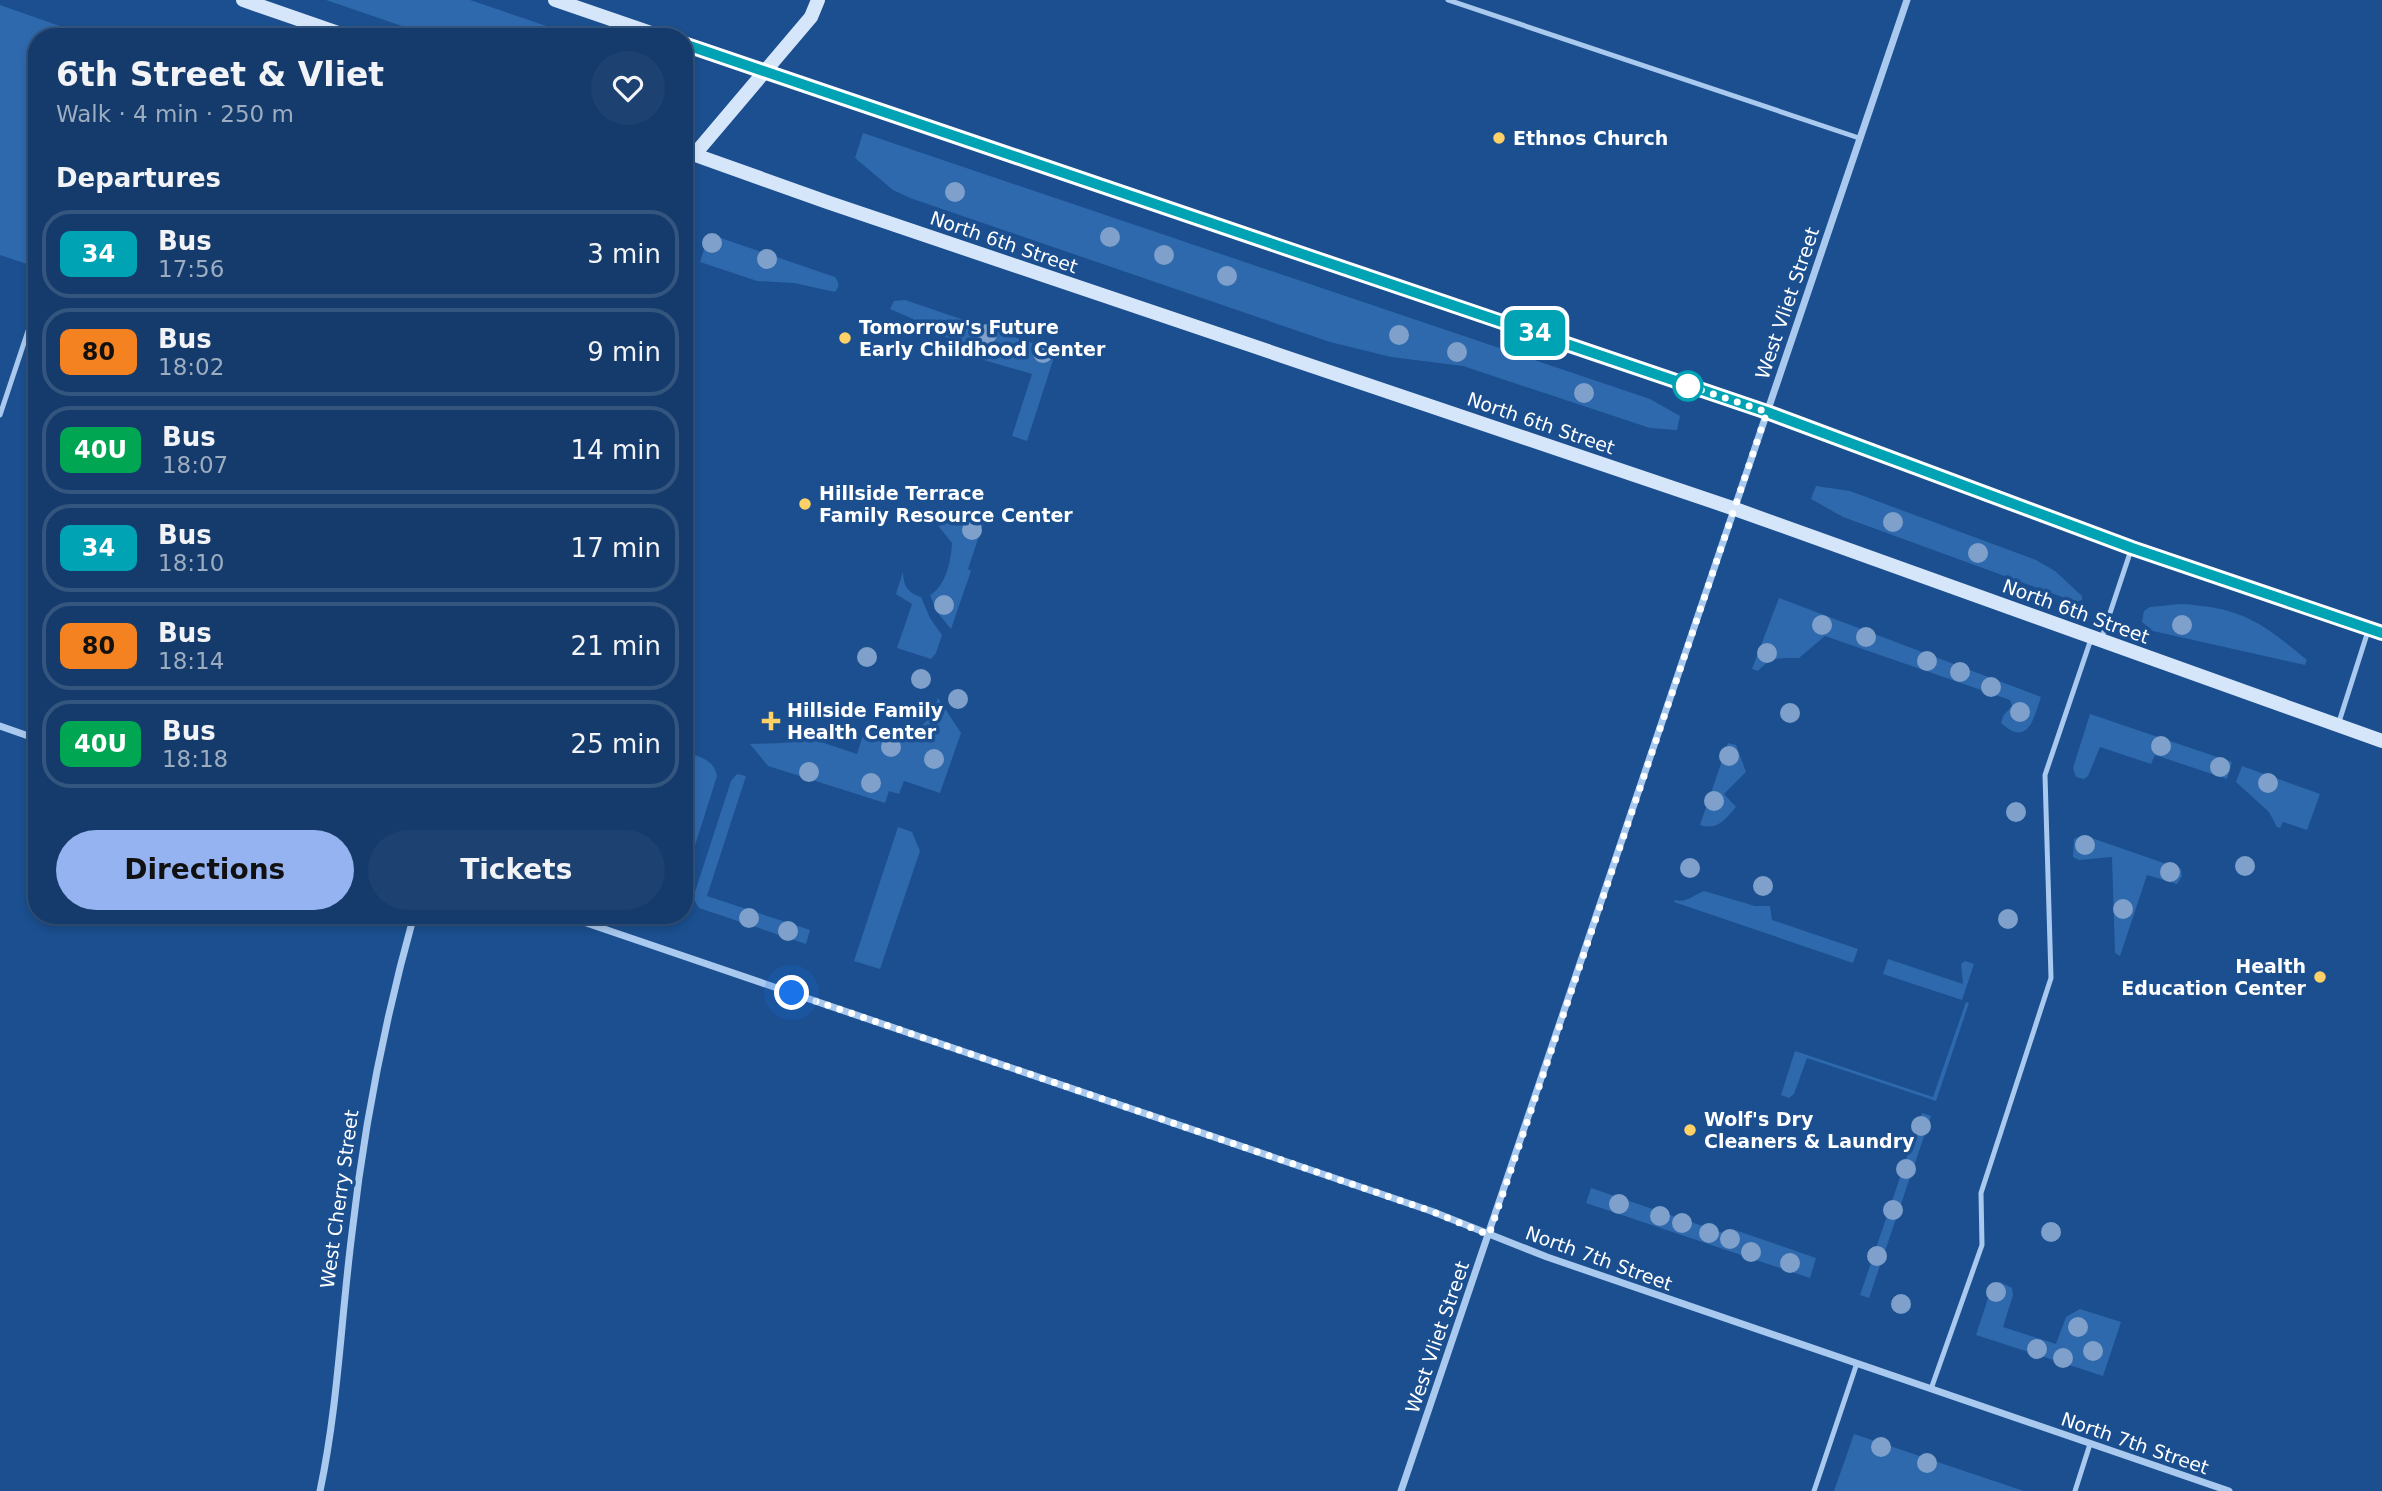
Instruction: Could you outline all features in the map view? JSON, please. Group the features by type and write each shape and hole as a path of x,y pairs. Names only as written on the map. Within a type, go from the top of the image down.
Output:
{"main road":[{"path":"243,0 324,28"},
{"path":"555,0 637,28"},
{"path":"693,149 811,17 818,0"},
{"path":"693,47 1767,412 2132,548 2375,631"},
{"name":"North 6th Street","path":"693,154 1735,509 2382,741"}],"street":[{"name":"West Vliet Street","path":"1402,1491 1906,0"},
{"path":"0,726 28,735"},
{"name":"West Cherry Street","path":"320,1491 339,1360 352,1231 379,1058 412,924"},
{"name":"North 7th Street","path":"589,924 1431,1211 1547,1257 2229,1491"}],"lane":[{"path":"1448,0 1859,138"},
{"path":"0,415 28,331"},
{"path":"1931,1389 1982,1245 1981,1193 2051,978 2045,775 2132,548"},
{"path":"2338,725 2375,631"},
{"path":"1814,1491 1857,1363"},
{"path":"2075,1491 2091,1444"}],"shaded area":[{"path":"326,0 470,0 552,28 408,28"},
{"path":"0,5 65,28 28,28 28,264 0,255"},
{"path":"863,133 1650,399 1680,416 1677,430 1650,428 1463,366 1391,357 1330,342 910,198 893,190 855,158"},
{"path":"709,234 835,277 838,288 835,292 794,283 757,281 700,262"},
{"path":"905,300 1056,351 1027,441 1012,436 1032,374 977,358 931,327 890,309 894,301"},
{"path":"1816,486 1850,491 2036,560 2055,571 2082,596 2082,600 2076,602 1843,517 1811,499"},
{"path":"944,512 983,524 968,569 971,571 951,629 937,612 930,595 944,579 950,557 952,543 939,527"},
{"path":"903,572 907,588 921,597 930,618 942,635 931,659 897,648 912,604 896,594"},
{"path":"1779,598 2041,697 2032,721 2024,731 2010,730 2001,723 2003,716 2012,706 2010,700 1825,636 1799,658 1777,659 1758,671 1752,669"},
{"path":"2180,604 2219,609 2249,619 2263,626 2307,660 2305,665 2153,631 2142,622 2144,611 2150,607"},
{"path":"938,698 961,733 940,793 904,781 899,794 889,791 885,803 768,766 750,744 783,743 801,740 803,736 857,754 864,732 873,735 874,730 890,735 894,727 918,728 932,713"},
{"path":"2090,714 2232,762 2227,779 2155,755 2151,764 2100,747 2088,776 2084,779 2076,777 2073,768"},
{"path":"1728,743 1736,745 1746,772 1724,794 1736,807 1725,820 1716,825 1700,825"},
{"path":"693,754 709,762 717,776 693,852"},
{"path":"2242,766 2320,794 2307,830 2283,822 2280,828 2277,827 2269,812 2236,782"},
{"path":"737,774 746,776 707,896 810,930 806,944 699,908 693,898 731,781"},
{"path":"898,827 912,832 920,851 880,969 854,961"},
{"path":"2083,835 2181,869 2182,876 2177,884 2147,875 2120,956 2115,953 2112,857 2079,860 2073,857 2074,839"},
{"path":"1704,891 1755,906 1770,906 1772,920 1858,949 1853,963 1674,902 1687,900"},
{"path":"1888,959 1963,984 1961,964 1965,961 1974,964 1962,1000 1883,974"},
{"path":"1966,1002 1969,1003 1936,1101 1807,1058 1794,1094 1789,1098 1781,1095 1795,1051 1933,1097"},
{"path":"1922,1113 1931,1116 1869,1298 1860,1295"},
{"path":"1591,1188 1732,1236 1735,1230 1816,1258 1810,1278 1586,1203"},
{"path":"2000,1282 2012,1288 2013,1295 2003,1327 2056,1344 2066,1317 2080,1309 2121,1322 2103,1376 1976,1335 1992,1286"},
{"path":"1854,1434 2024,1491 1834,1491"}],"bus line":[{"name":"34","path":"693,47 1767,412 2132,548 2382,633"}],"place":[{"name":"Ethnos Church","path":"1499,138"},
{"name":"Tomorrow's Future Early Childhood Center","path":"845,338"},
{"name":"Hillside Terrace Family Resource Center","path":"805,504"},
{"name":"Hillside Family Health Center","path":"771,721"},
{"name":"Health Education Center","path":"2320,977"},
{"name":"Wolf's Dry Cleaners & Laundry","path":"1690,1130"}],"route":[{"path":"792,993 1431,1211 1489,1235 1767,412 1683,384 1688,386"}]}
